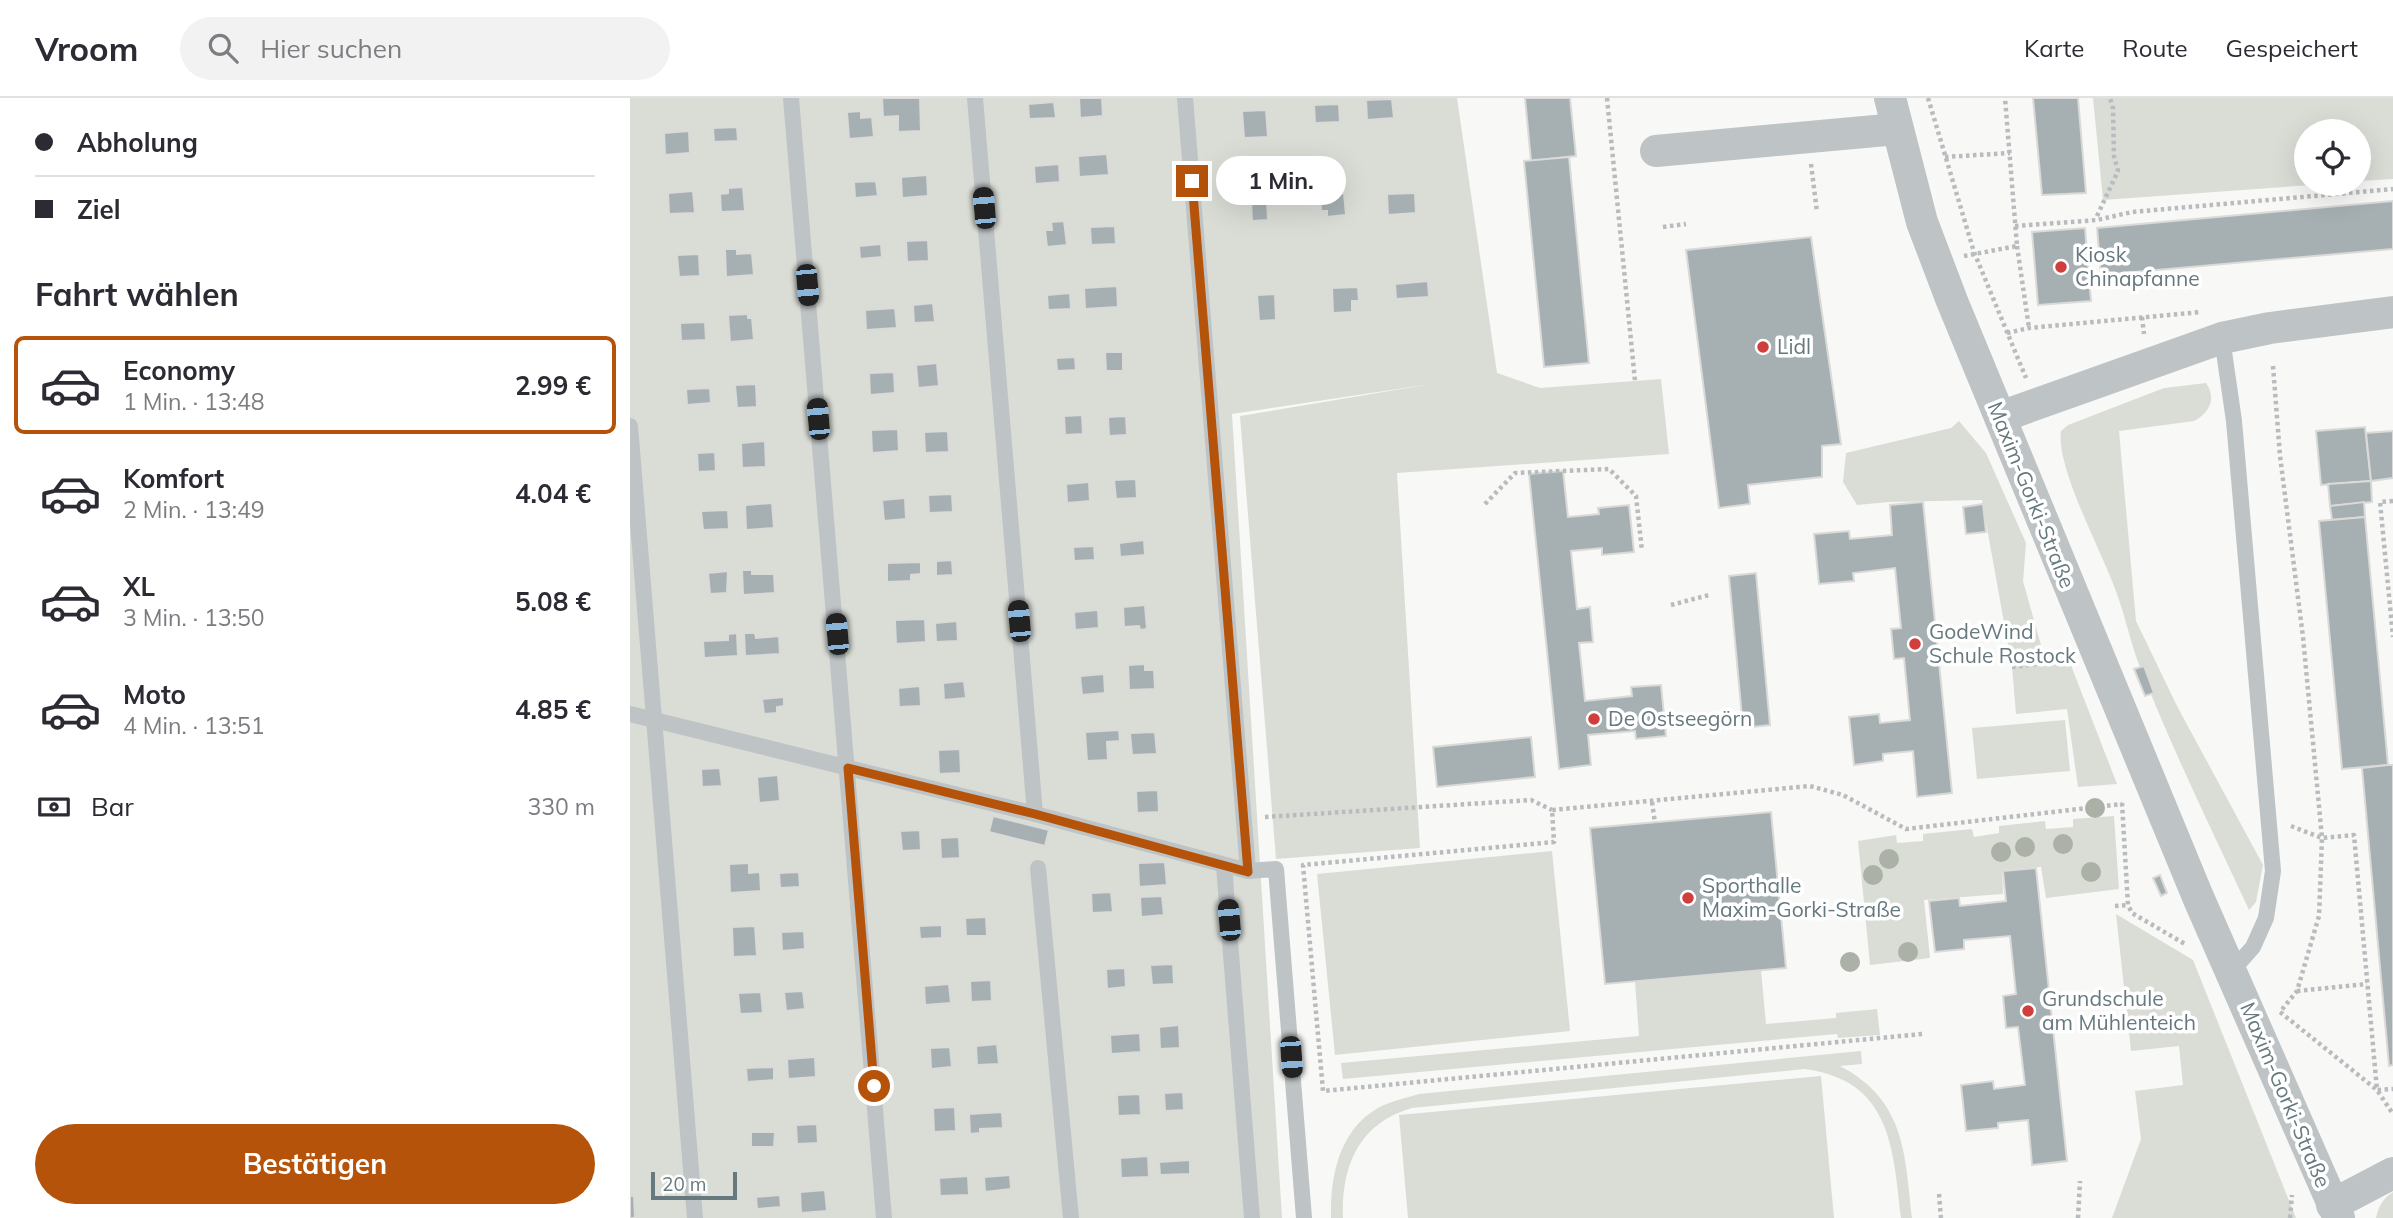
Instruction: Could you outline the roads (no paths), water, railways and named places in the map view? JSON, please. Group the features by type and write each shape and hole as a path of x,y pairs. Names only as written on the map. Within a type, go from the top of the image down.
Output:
{"street":[{"name":"Maxim-Gorki-Straße","path":"1890,98 1922,222 1938,264 2114,697 2335,1212"},
{"path":"1656,151 1897,129"},
{"path":"2000,417 2213,325 2270,328 2393,312"},
{"path":"2335,1212 2393,1172"}],"lane":[{"path":"791,98 884,1218"},
{"path":"975,98 1035,814"},
{"path":"1185,98 1248,872"},
{"path":"2213,325 2234,421 2273,871 2266,918 2253,947 2231,972"},
{"path":"630,426 652,720 695,1218"},
{"path":"630,714 1035,814 1248,872 1276,869 1304,1218"},
{"path":"1224,866 1252,1218"},
{"path":"1038,868 1070,1218"}],"place":[{"name":"Kiosk Chinapfanne","path":"2061,267"},
{"name":"Lidl","path":"1763,347"},
{"name":"GodeWind Schule Rostock","path":"1915,644"},
{"name":"De Ostseegörn","path":"1594,719"},
{"name":"Sporthalle Maxim-Gorki-Straße","path":"1688,898"},
{"name":"Grundschule am Mühlenteich","path":"2028,1011"}]}
